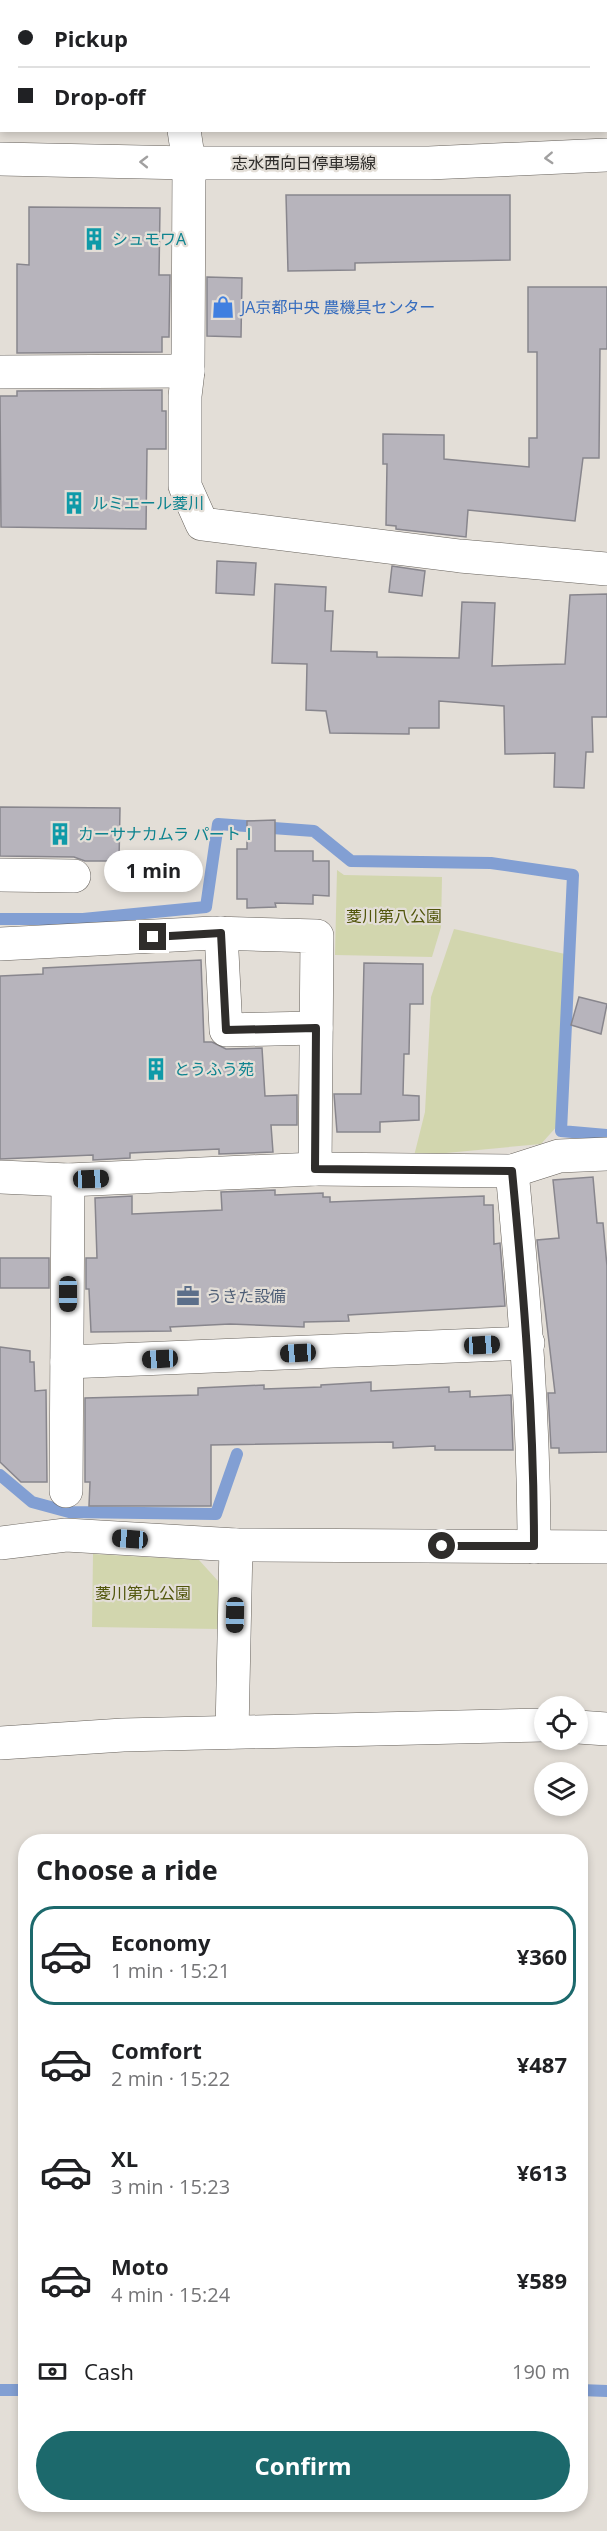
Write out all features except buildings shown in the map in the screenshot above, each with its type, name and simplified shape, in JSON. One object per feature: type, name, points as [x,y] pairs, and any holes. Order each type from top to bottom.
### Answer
[{"type":"street","points":[[184,132],[189,163],[185,486],[202,524],[460,556],[607,569]]},
{"type":"street","name":"志水西向日停車場線","points":[[0,159],[189,163],[429,163],[607,155]]},
{"type":"street","points":[[0,372],[188,371]]},
{"type":"street","points":[[0,875],[74,876]]},
{"type":"street","points":[[0,944],[221,933],[317,936],[315,1169]]},
{"type":"street","points":[[221,933],[226,1030],[316,1028]]},
{"type":"street","points":[[1,1177],[68,1180],[315,1169],[512,1171],[559,1156],[607,1154]]},
{"type":"street","points":[[512,1171],[528,1343],[534,1448],[534,1546]]},
{"type":"street","points":[[66,1491],[68,1180]]},
{"type":"street","points":[[67,1362],[528,1343]]},
{"type":"street","points":[[0,1543],[66,1535],[236,1545],[607,1547]]},
{"type":"street","points":[[232,1732],[236,1545]]},
{"type":"street","points":[[0,1743],[123,1735],[534,1725]]},
{"type":"street","points":[[588,1728],[607,1729]]},
{"type":"green space","name":"菱川第八公園","points":[[337,870],[344,875],[442,877],[441,927],[432,957],[335,955]]},
{"type":"green space","points":[[454,929],[565,954],[559,1124],[541,1144],[414,1156],[425,1112],[431,997]]},
{"type":"green space","name":"菱川第九公園","points":[[93,1554],[199,1560],[218,1581],[218,1629],[92,1627]]},
{"type":"waterway","points":[[0,919],[83,919],[206,907],[218,824],[314,831],[351,861],[491,863],[573,875],[561,1131],[607,1135]]},
{"type":"waterway","points":[[0,1475],[32,1502],[69,1512],[216,1514],[237,1454]]},
{"type":"waterway","points":[[0,2390],[18,2390]]},
{"type":"waterway","points":[[588,2390],[607,2391]]},
{"type":"place","name":"シュモワA","points":[[94,239]]},
{"type":"place","name":"JA京都中央 農機具センター","points":[[223,307]]},
{"type":"place","name":"ルミエール菱川","points":[[74,503]]},
{"type":"place","name":"カーサナカムラ パートⅠ","points":[[60,834]]},
{"type":"place","name":"とうふう苑","points":[[156,1069]]},
{"type":"place","name":"うきた設備","points":[[188,1296]]},
{"type":"route","points":[[153,937],[221,933],[226,1030],[316,1028],[315,1169],[512,1171],[528,1343],[534,1448],[534,1546],[442,1546]]}]
